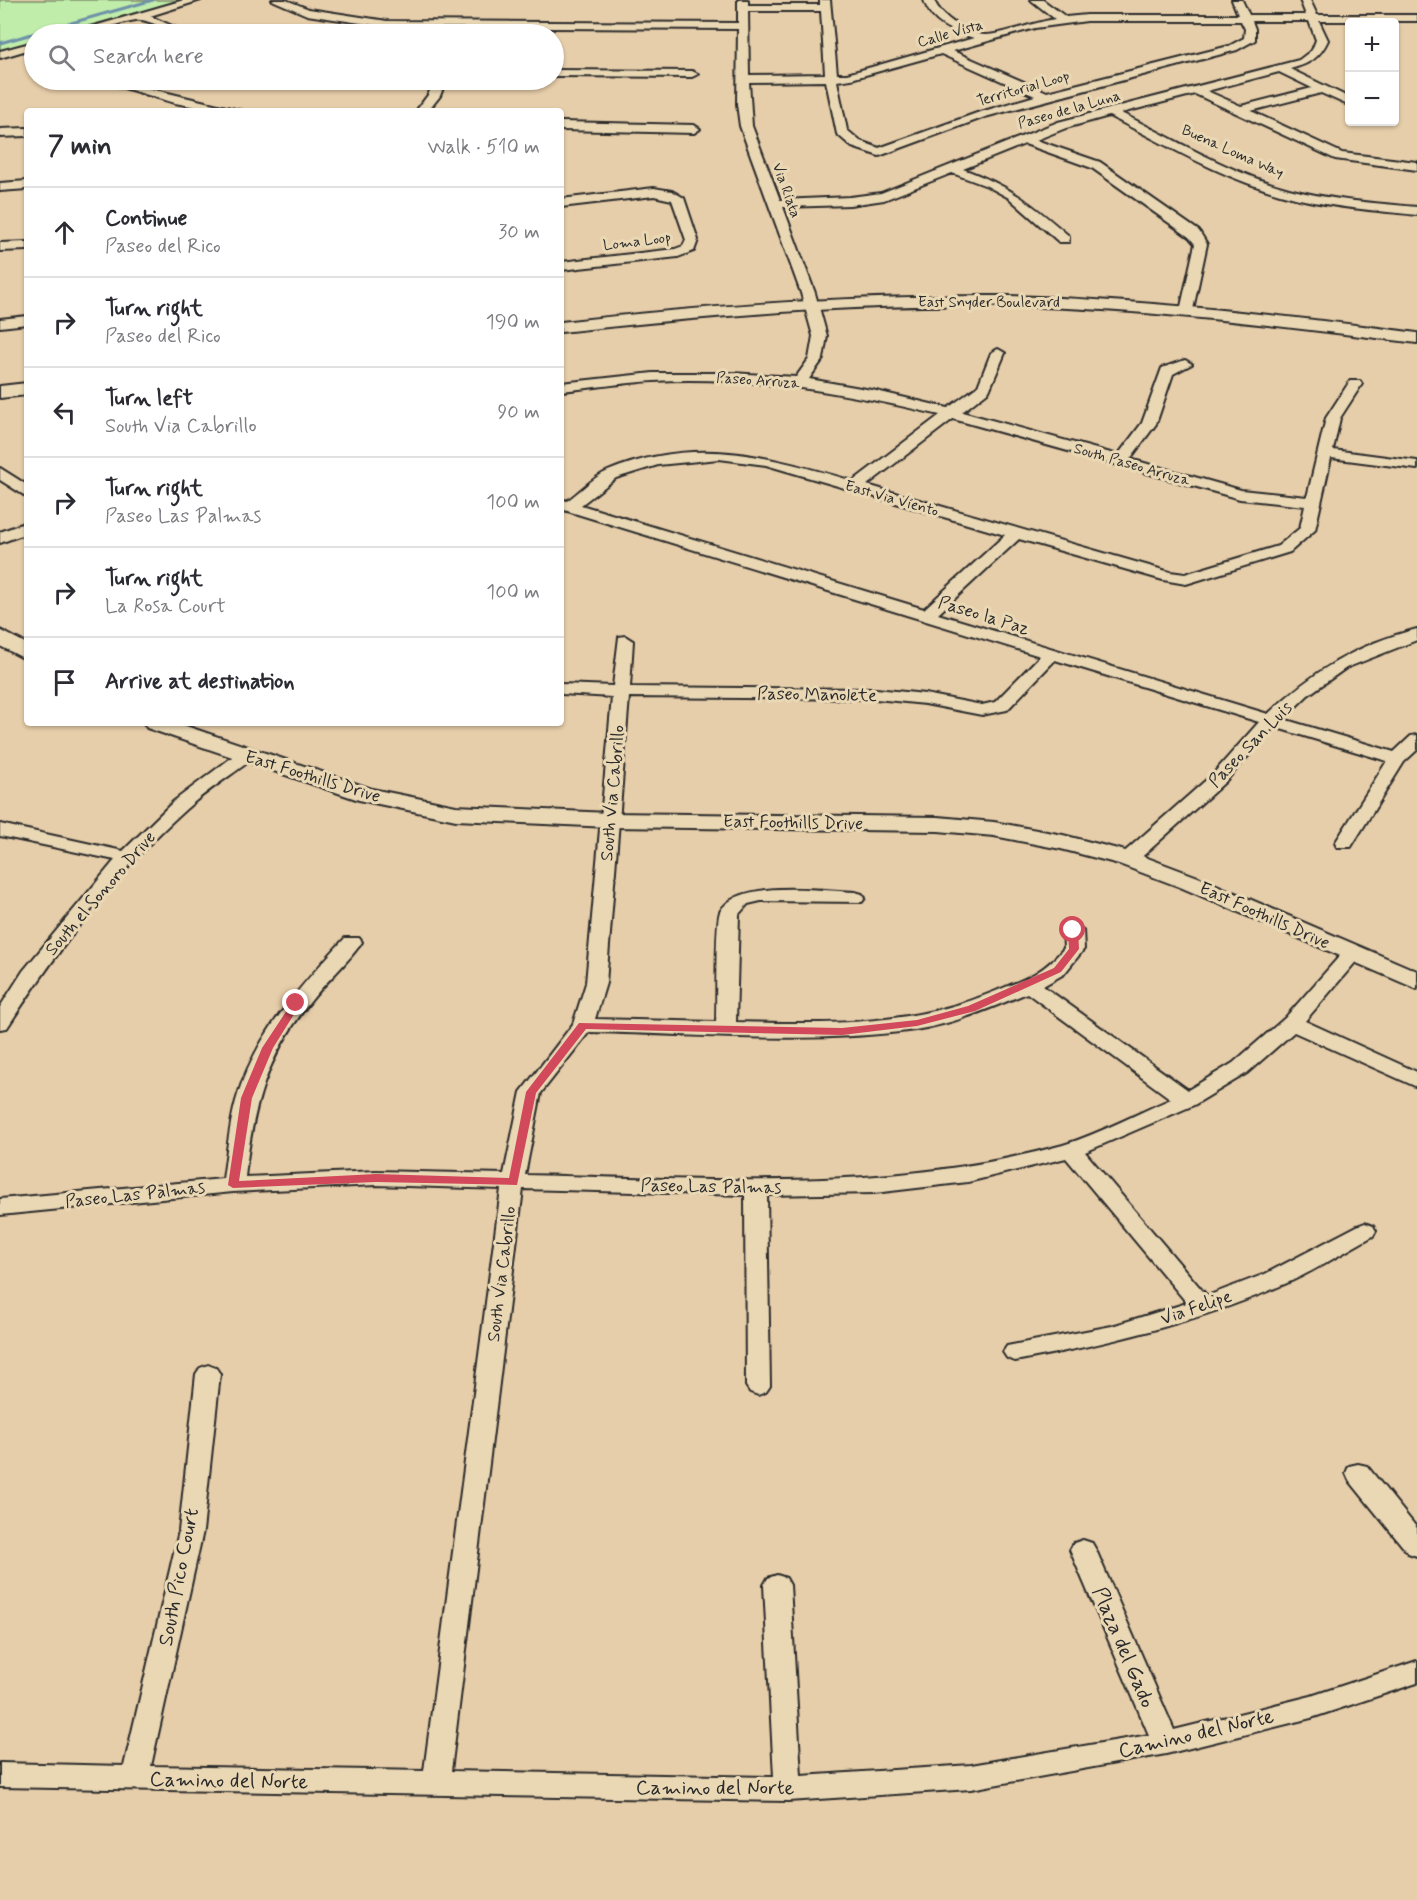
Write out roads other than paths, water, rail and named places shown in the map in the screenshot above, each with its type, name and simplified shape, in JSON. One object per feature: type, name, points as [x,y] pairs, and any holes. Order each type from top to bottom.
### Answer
[{"type":"street","points":[[108,24],[196,0]]},
{"type":"street","points":[[277,0],[307,12],[344,20],[387,24]]},
{"type":"street","points":[[929,0],[935,14],[943,21],[986,39]]},
{"type":"street","points":[[1036,0],[1063,20]]},
{"type":"street","points":[[1238,0],[1246,17]]},
{"type":"street","name":"Paseo de la Luna","points":[[775,204],[885,196],[1022,139],[1062,125],[1303,62],[1317,51],[1322,40],[1305,0]]},
{"type":"street","points":[[744,4],[825,4],[835,113],[841,131],[856,144],[871,149]]},
{"type":"street","name":"Via Riata","points":[[744,4],[743,79],[746,126],[812,305],[820,336],[816,359],[800,381]]},
{"type":"street","points":[[140,15],[161,24]]},
{"type":"street","name":"Calle Vista","points":[[743,79],[832,79],[863,74],[1063,20],[1106,17],[1417,18]]},
{"type":"street","name":"Territorial Loop","points":[[858,156],[871,149],[879,152],[981,115],[1046,96],[1233,48],[1249,40],[1250,29],[1246,17]]},
{"type":"street","points":[[564,28],[743,26]]},
{"type":"street","points":[[0,55],[24,48]]},
{"type":"street","points":[[943,51],[1046,96]]},
{"type":"street","points":[[1130,64],[1144,70]]},
{"type":"street","points":[[1282,69],[1345,100]]},
{"type":"street","points":[[564,73],[692,74]]},
{"type":"street","points":[[1241,110],[1323,89]]},
{"type":"street","points":[[139,90],[222,108]]},
{"type":"street","points":[[424,108],[436,90]]},
{"type":"street","points":[[1198,91],[1340,156],[1417,166]]},
{"type":"street","points":[[962,108],[981,115]]},
{"type":"street","name":"Buena Loma Way","points":[[1111,113],[1244,177],[1284,192],[1417,211]]},
{"type":"street","points":[[564,126],[694,129]]},
{"type":"street","points":[[0,133],[24,132]]},
{"type":"street","points":[[1022,139],[1096,165],[1194,234],[1201,244],[1187,311]]},
{"type":"street","points":[[950,168],[991,183],[1013,195],[1064,239]]},
{"type":"street","points":[[0,187],[24,185]]},
{"type":"street","name":"Loma Loop","points":[[564,202],[654,192],[668,194],[678,198],[692,240],[689,248],[678,253],[564,266]]},
{"type":"street","points":[[0,247],[24,246]]},
{"type":"street","name":"East Snyder Boulevard","points":[[564,327],[710,312],[812,305],[930,301],[1073,303],[1187,311],[1417,338]]},
{"type":"street","points":[[0,323],[24,320]]},
{"type":"street","points":[[855,487],[984,388],[998,353]]},
{"type":"street","points":[[1121,461],[1149,424],[1167,371],[1185,364]]},
{"type":"street","name":"Paseo Arruza","points":[[564,387],[653,377],[732,377],[800,381],[872,394],[953,414]]},
{"type":"street","name":"East Via Viento","points":[[565,506],[611,475],[657,461],[719,455],[767,461],[1169,577],[1186,579],[1284,549],[1307,530],[1323,453],[1333,418],[1355,384]]},
{"type":"street","points":[[0,392],[24,388]]},
{"type":"street","name":"South Paseo Arruza","points":[[953,414],[1240,494],[1313,501]]},
{"type":"street","points":[[1323,453],[1417,465]]},
{"type":"street","points":[[0,473],[24,490]]},
{"type":"street","name":"Paseo la Paz","points":[[565,506],[1396,759]]},
{"type":"street","points":[[0,538],[24,528]]},
{"type":"street","points":[[925,617],[1016,533]]},
{"type":"street","name":"Paseo San Luis","points":[[1128,859],[1219,778],[1269,722],[1302,691],[1340,664],[1417,634]]},
{"type":"street","points":[[0,637],[24,650]]},
{"type":"street","name":"South Via Cabrillo","points":[[436,1784],[513,1182],[531,1092],[583,1025],[596,983],[625,641]]},
{"type":"street","name":"Paseo Manolete","points":[[564,689],[621,692],[876,694],[925,699],[982,710],[1001,706],[1050,655]]},
{"type":"street","name":"East Foothills Drive","points":[[163,726],[245,756],[367,795],[456,813],[609,820],[938,824],[994,829],[1063,842],[1128,859],[1189,882],[1417,981]]},
{"type":"street","points":[[1344,843],[1396,759],[1417,740]]},
{"type":"street","name":"South el Sonoro Drive","points":[[0,1023],[30,975],[127,857],[180,805],[245,756]]},
{"type":"street","points":[[0,830],[127,857]]},
{"type":"street","points":[[726,1030],[729,913],[741,900],[761,895],[855,898]]},
{"type":"street","points":[[583,1025],[842,1031],[917,1023],[971,1009],[1029,985],[1057,970],[1074,949],[1073,930]]},
{"type":"street","points":[[233,1185],[246,1098],[267,1048],[296,1003],[351,942]]},
{"type":"street","name":"Paseo Las Palmas","points":[[0,1207],[233,1185],[376,1178],[756,1188],[874,1186],[968,1175],[1071,1150],[1187,1100],[1240,1068],[1292,1023],[1352,954]]},
{"type":"street","points":[[1029,985],[1187,1100]]},
{"type":"street","points":[[1292,1023],[1417,1080]]},
{"type":"street","points":[[1071,1150],[1203,1306]]},
{"type":"street","points":[[756,1188],[758,1386]]},
{"type":"street","name":"Via Felipe","points":[[1015,1352],[1112,1334],[1203,1306],[1273,1280],[1365,1231]]},
{"type":"street","name":"South Pico Court","points":[[135,1778],[191,1531],[208,1374]]},
{"type":"street","points":[[1358,1473],[1417,1546]]},
{"type":"street","name":"Plaza del Gado","points":[[1083,1550],[1166,1743]]},
{"type":"street","points":[[777,1586],[788,1789]]},
{"type":"street","name":"Camino del Norte","points":[[0,1775],[788,1789],[971,1777],[1166,1743],[1311,1707],[1417,1672]]},
{"type":"waterway","points":[[68,24],[153,0]]},
{"type":"waterway","points":[[0,43],[24,36]]}]
